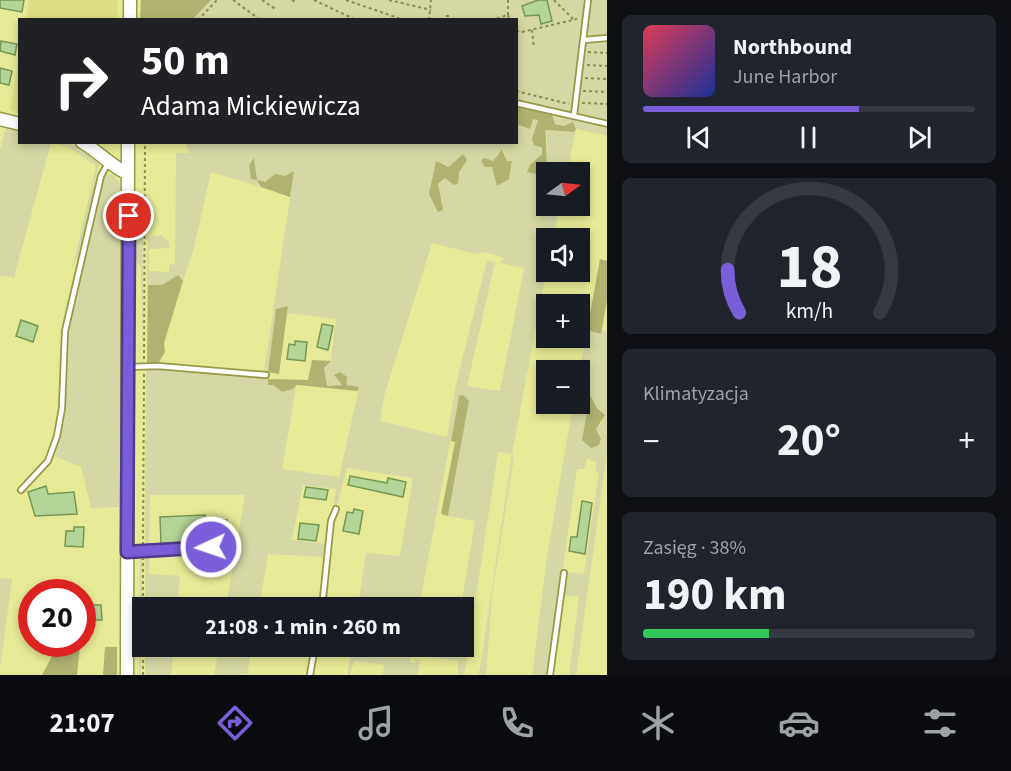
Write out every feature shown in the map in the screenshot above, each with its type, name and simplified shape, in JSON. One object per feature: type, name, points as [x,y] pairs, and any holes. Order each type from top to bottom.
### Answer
[{"type":"street","points":[[130,0],[130,18]]},
{"type":"street","points":[[0,119],[18,124]]},
{"type":"street","points":[[85,144],[110,160],[120,171],[128,172]]},
{"type":"street","points":[[127,675],[128,144]]},
{"type":"lane","points":[[574,115],[588,0]]},
{"type":"lane","points":[[584,40],[607,38]]},
{"type":"lane","points":[[518,103],[607,124]]},
{"type":"lane","points":[[21,490],[48,461],[57,436],[62,408],[65,331],[101,176],[110,160]]},
{"type":"lane","points":[[128,367],[158,366],[266,375]]},
{"type":"lane","points":[[323,597],[331,521],[336,509]]},
{"type":"lane","points":[[127,552],[211,547]]},
{"type":"lane","points":[[550,675],[564,573]]},
{"type":"lane","points":[[310,675],[313,657]]},
{"type":"path","points":[[200,18],[217,0]]},
{"type":"path","points":[[233,0],[258,18]]},
{"type":"path","points":[[262,0],[277,10]]},
{"type":"path","points":[[314,0],[352,18]]},
{"type":"path","points":[[346,0],[398,18]]},
{"type":"path","points":[[389,0],[430,10]]},
{"type":"path","points":[[429,18],[431,0]]},
{"type":"path","points":[[508,0],[509,18]]},
{"type":"path","points":[[554,0],[574,20]]},
{"type":"path","points":[[498,18],[508,15]]},
{"type":"path","points":[[518,31],[532,30],[586,17]]},
{"type":"path","points":[[532,30],[534,48]]},
{"type":"path","points":[[582,51],[607,53]]},
{"type":"path","points":[[581,64],[607,66]]},
{"type":"path","points":[[579,77],[607,79]]},
{"type":"path","points":[[578,90],[607,92]]},
{"type":"path","points":[[518,91],[576,104],[607,104]]},
{"type":"path","points":[[143,657],[143,675]]},
{"type":"shaded area","points":[[29,0],[117,0],[118,18],[26,18]]},
{"type":"shaded area","points":[[141,0],[211,0],[194,18],[140,18]]},
{"type":"shaded area","points":[[211,0],[607,0],[607,136],[576,129],[569,162],[546,162],[548,148],[545,130],[573,132],[539,120],[536,146],[543,150],[541,156],[532,162],[536,174],[536,216],[558,216],[555,228],[536,228],[536,282],[544,282],[542,294],[536,294],[536,326],[512,454],[498,452],[474,609],[474,597],[463,597],[475,521],[448,516],[469,401],[459,396],[421,597],[359,597],[366,553],[400,556],[413,478],[347,468],[338,503],[333,508],[336,489],[303,485],[292,540],[327,544],[320,597],[324,557],[268,554],[261,597],[228,597],[245,495],[150,495],[149,547],[145,547],[146,369],[156,368],[159,362],[161,365],[264,372],[294,171],[285,176],[275,174],[259,185],[261,187],[211,172],[194,248],[183,281],[173,278],[162,285],[148,285],[147,364],[147,236],[162,235],[169,243],[169,248],[149,249],[149,271],[169,272],[169,265],[175,264],[176,153],[190,153],[186,144],[518,144],[518,125],[524,127],[518,117],[518,18],[193,18]],"holes":[[[504,150],[507,161],[512,161],[510,177],[498,186],[492,167],[488,166]],[[467,160],[454,185],[445,178],[437,188],[442,201],[429,194],[443,163],[449,167],[456,162]],[[432,243],[476,254],[485,252],[504,258],[500,263],[524,268],[500,391],[467,386],[495,262],[487,260],[456,384],[447,437],[380,421],[385,393]],[[288,307],[287,313],[336,319],[331,361],[324,368],[327,386],[342,385],[335,377],[345,380],[346,385],[359,388],[339,477],[282,469],[296,387],[282,392],[273,385],[268,385],[268,379],[264,379],[264,373],[268,372],[276,309]]]},
{"type":"shaded area","points":[[18,66],[18,113],[10,110]]},
{"type":"shaded area","points":[[518,107],[552,115],[555,124],[564,126],[573,122],[576,129],[574,132],[545,130],[546,162],[536,162],[536,174],[527,172],[530,165],[542,154],[542,148],[534,145],[532,139],[538,120],[533,119],[530,129],[518,125]]},
{"type":"shaded area","points":[[6,126],[18,130],[18,144],[51,144],[14,277],[0,276],[0,150]]},
{"type":"shaded area","points":[[55,144],[78,147],[90,153],[99,164],[80,254],[73,267],[96,166],[68,147]]},
{"type":"shaded area","points":[[502,150],[507,161],[512,161],[509,179],[497,186],[492,167],[485,167],[481,161],[484,158],[493,161]]},
{"type":"shaded area","points":[[463,154],[467,160],[459,173],[458,184],[454,185],[445,178],[438,184],[443,210],[438,212],[429,194],[436,161],[449,167]]},
{"type":"shaded area","points":[[254,158],[257,180],[251,179],[249,165]]},
{"type":"shaded area","points":[[294,171],[290,197],[261,187],[257,180],[265,182],[275,174],[285,176]]},
{"type":"shaded area","points":[[112,174],[120,183],[123,192],[119,507],[91,508],[81,467],[55,456],[64,420],[69,328],[104,178]]},
{"type":"shaded area","points":[[143,236],[143,360],[141,268],[136,260],[137,241]]},
{"type":"shaded area","points":[[600,259],[607,261],[607,300],[601,334],[590,331],[590,314]]},
{"type":"shaded area","points":[[178,275],[183,281],[164,343],[165,352],[159,362],[147,364],[148,285],[162,285]]},
{"type":"shaded area","points":[[288,306],[279,374],[268,372],[276,309]]},
{"type":"shaded area","points":[[602,330],[607,332],[607,453],[576,675],[569,675],[579,597],[562,595],[568,572],[584,574],[599,472],[595,471],[597,463],[587,458],[584,469],[577,469],[548,675],[532,675],[547,557],[571,414],[587,414],[582,440],[601,439],[596,429],[603,420],[602,412],[597,408],[591,396],[590,401],[590,360],[581,360],[584,348],[590,348],[590,331],[601,334]]},
{"type":"shaded area","points":[[312,360],[331,361],[324,368],[327,386],[342,385],[334,375],[340,372],[347,377],[346,385],[359,387],[358,391],[297,385],[293,389],[282,392],[273,385],[268,385],[268,379],[308,380]]},
{"type":"shaded area","points":[[463,395],[469,401],[448,516],[441,514],[455,442],[451,441],[459,396]]},
{"type":"shaded area","points":[[590,395],[597,408],[605,415],[596,429],[601,439],[599,445],[591,448],[582,440],[587,414],[590,414]]},
{"type":"shaded area","points":[[512,454],[514,457],[492,595],[486,675],[479,675]]},
{"type":"shaded area","points":[[145,554],[149,554],[149,574],[180,576],[178,597],[145,597]]},
{"type":"shaded area","points":[[140,555],[142,555],[142,597],[140,597]]},
{"type":"shaded area","points":[[0,578],[12,579],[0,668]]},
{"type":"shaded area","points":[[105,647],[117,647],[117,675],[103,675]]},
{"type":"shaded area","points":[[52,657],[79,657],[77,675],[42,675]]},
{"type":"shaded area","points":[[139,657],[141,657],[141,675],[139,675]]},
{"type":"shaded area","points":[[145,657],[173,657],[171,675],[145,675]]},
{"type":"shaded area","points":[[217,657],[250,657],[247,675],[214,675]]},
{"type":"shaded area","points":[[350,657],[411,657],[410,662],[415,663],[415,659],[420,660],[418,675],[383,675],[384,665],[354,661],[350,675],[347,675]]},
{"type":"shaded area","points":[[430,657],[467,657],[464,675],[458,675],[458,661]]},
{"type":"building","points":[[0,0],[24,0],[22,12],[0,8]]},
{"type":"building","points":[[538,0],[547,0],[552,21],[541,24],[539,15],[525,16],[522,6]]},
{"type":"building","points":[[1,41],[17,44],[15,55],[0,51]]},
{"type":"building","points":[[0,68],[12,71],[9,85],[0,83]]},
{"type":"building","points":[[21,320],[38,326],[33,342],[16,336]]},
{"type":"building","points":[[322,324],[333,326],[328,350],[317,347]]},
{"type":"building","points":[[295,341],[307,342],[305,361],[287,359],[289,344],[295,345]]},
{"type":"building","points":[[350,476],[387,483],[388,478],[406,482],[403,497],[348,485]]},
{"type":"building","points":[[46,486],[48,494],[74,492],[77,514],[35,516],[28,492]]},
{"type":"building","points":[[306,487],[328,490],[326,500],[304,497]]},
{"type":"building","points":[[582,501],[592,503],[585,554],[569,551],[571,537],[577,537]]},
{"type":"building","points":[[354,509],[363,511],[359,534],[343,531],[347,512],[353,513]]},
{"type":"building","points":[[205,515],[205,520],[227,520],[228,541],[161,544],[160,517]]},
{"type":"building","points":[[300,523],[319,525],[316,541],[298,539]]},
{"type":"building","points":[[74,527],[84,527],[83,547],[65,546],[66,531],[74,531]]},
{"type":"building","points":[[96,605],[101,605],[102,620],[96,620]]},
{"type":"route","points":[[129,216],[127,552],[211,547]]}]
